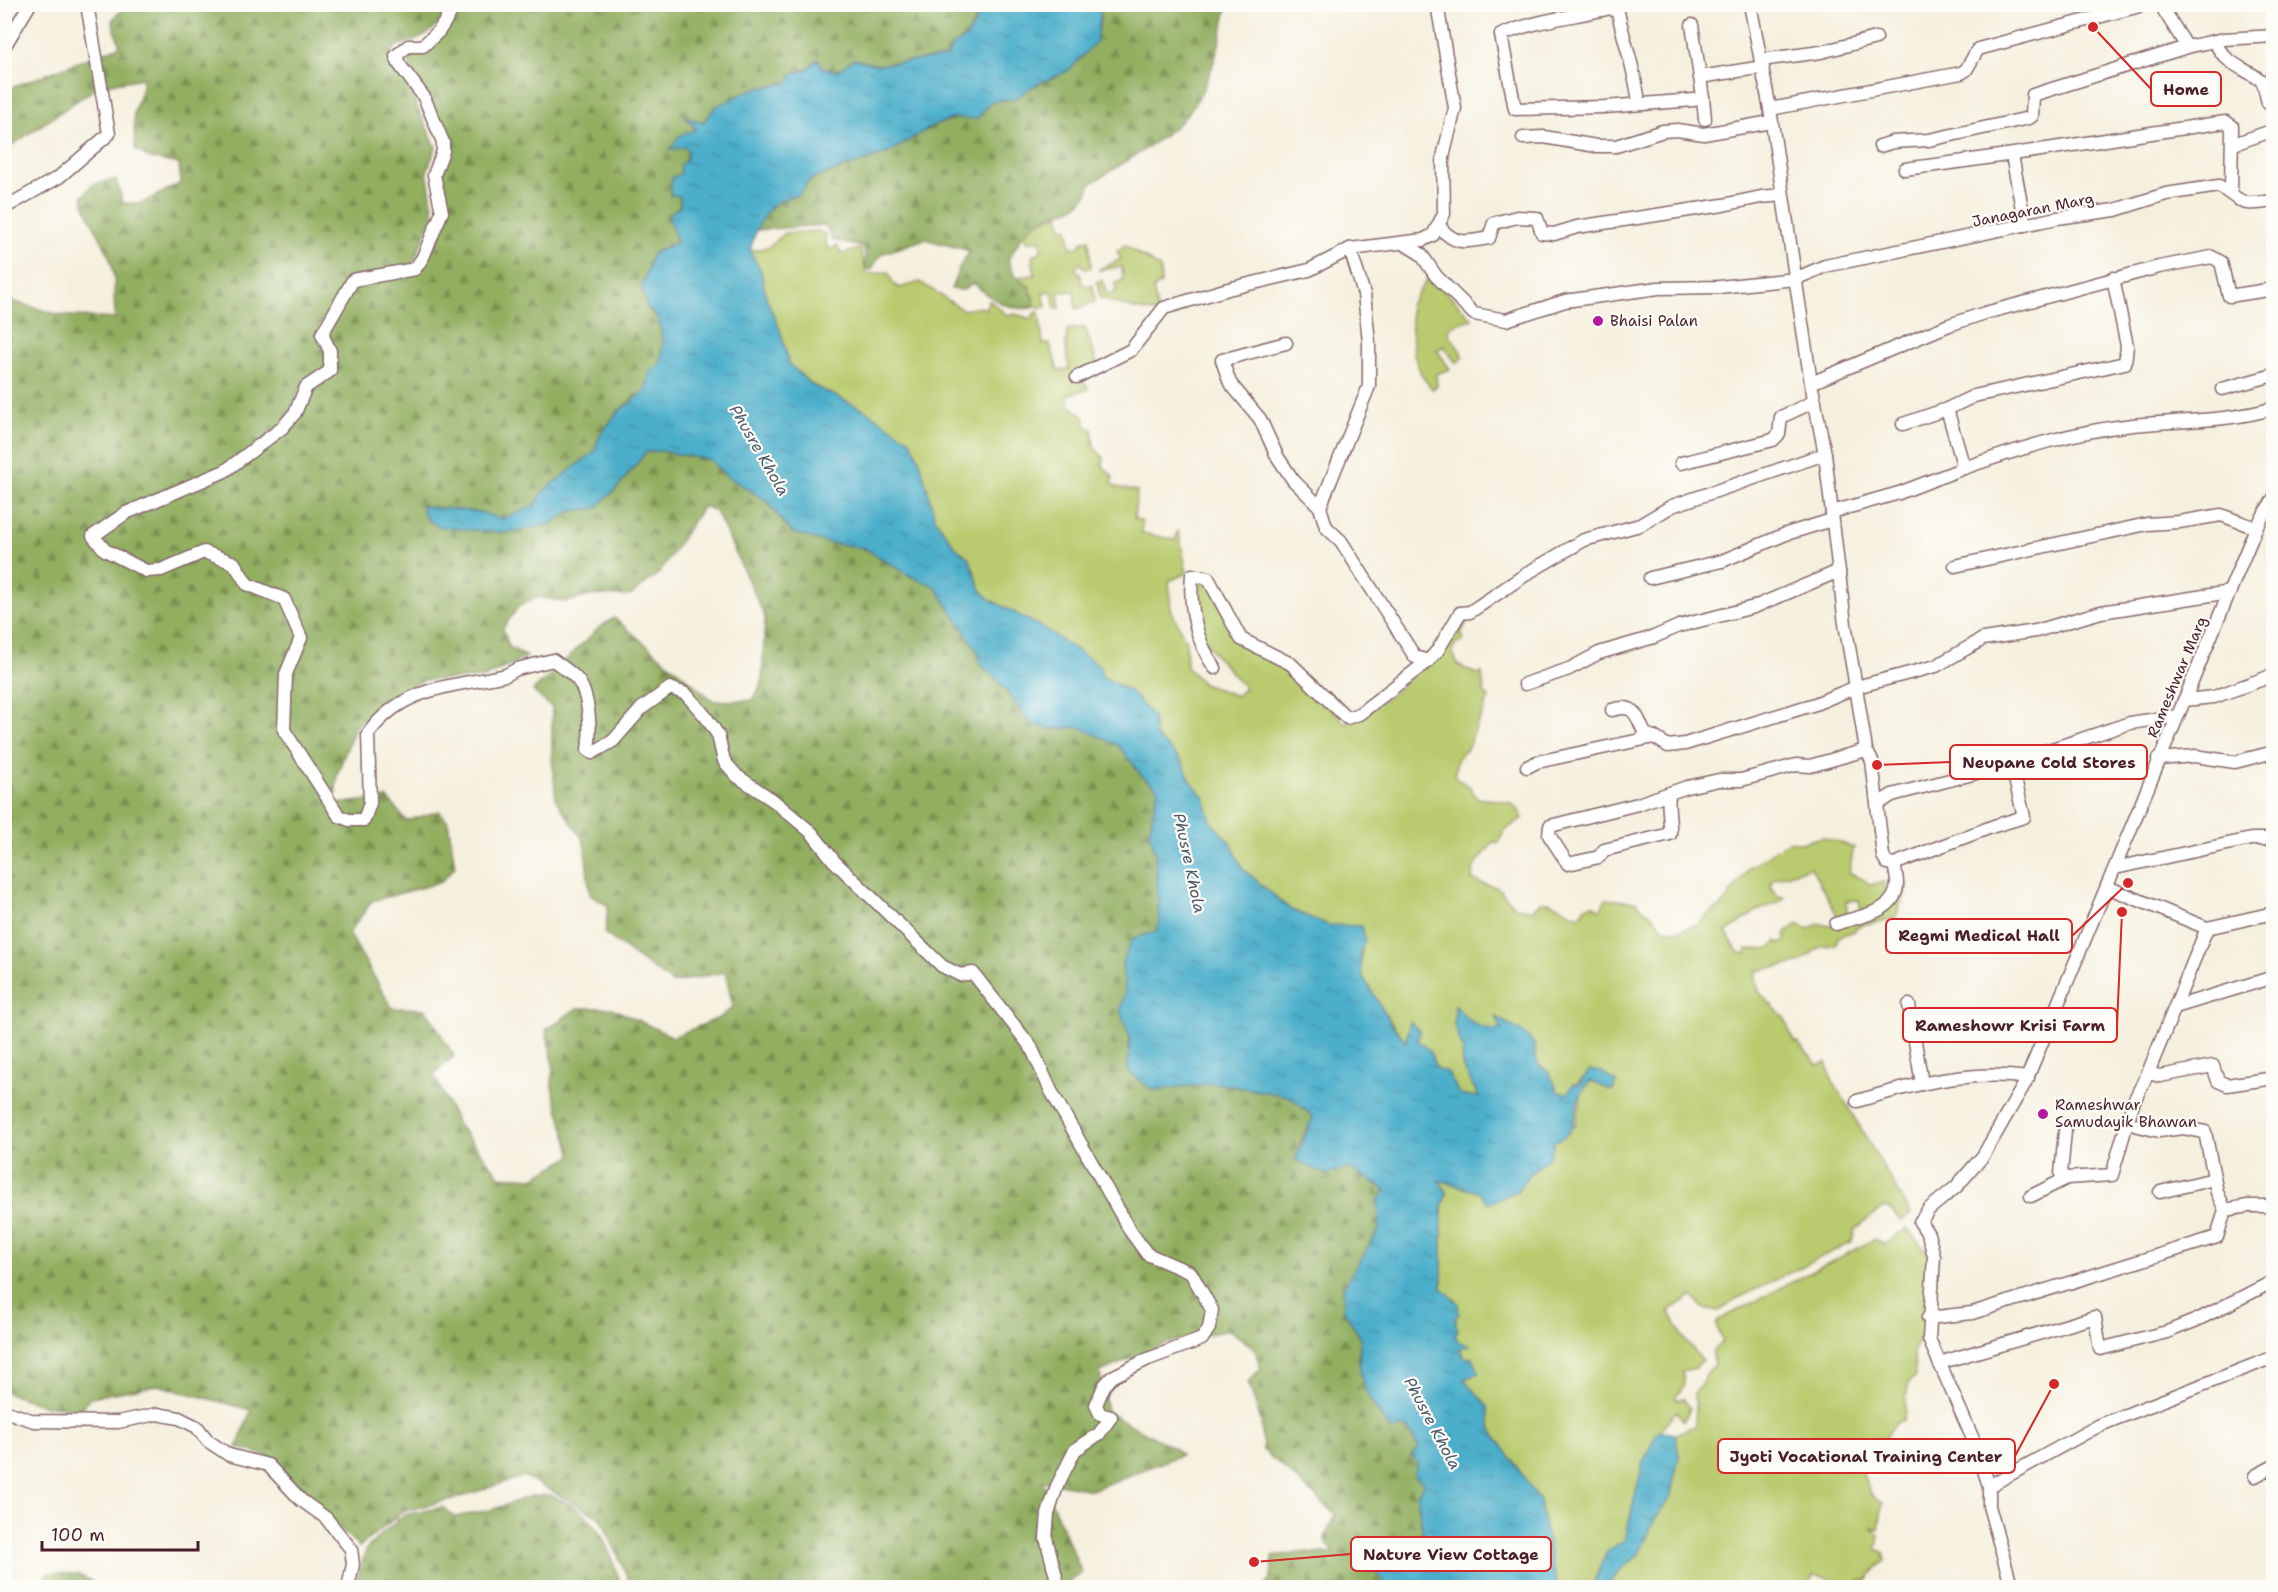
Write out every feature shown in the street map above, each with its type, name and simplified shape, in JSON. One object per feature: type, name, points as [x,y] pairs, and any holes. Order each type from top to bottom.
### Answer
[{"type":"street","points":[[4,46],[30,4]]},
{"type":"street","points":[[4,208],[59,177],[109,134],[87,4]]},
{"type":"street","points":[[456,4],[439,31],[423,46],[408,46],[396,56],[424,97],[443,142],[443,151],[434,175],[442,212],[423,257],[415,269],[353,280],[322,334],[330,351],[330,371],[306,387],[295,413],[282,428],[225,471],[126,513],[93,536],[105,550],[146,571],[161,570],[204,552],[234,563],[247,584],[284,599],[301,638],[286,674],[284,729],[339,816],[350,820],[364,820],[370,803],[368,734],[391,707],[418,694],[506,675],[517,669],[554,660],[577,680],[587,704],[590,729],[588,750],[592,753],[613,741],[642,708],[670,688],[686,694],[706,717],[718,735],[724,761],[737,777],[774,801],[812,833],[834,861],[942,966],[960,975],[973,973],[1031,1047],[1051,1092],[1131,1232],[1147,1254],[1191,1273],[1212,1310],[1209,1328],[1202,1338],[1148,1359],[1112,1377],[1104,1386],[1096,1405],[1100,1414],[1111,1417],[1099,1434],[1075,1450],[1057,1486],[1048,1514],[1046,1538],[1059,1587]]},
{"type":"street","points":[[1077,377],[1131,350],[1164,308],[1228,289],[1309,270],[1350,249],[1423,240],[1432,235],[1440,226],[1444,214],[1443,157],[1455,108],[1437,4]]},
{"type":"street","points":[[1750,4],[1770,109],[1811,383],[1825,454],[1856,687],[1866,750],[1872,761],[1883,856],[1887,863],[1894,864],[2024,817],[2011,762]]},
{"type":"street","points":[[1770,109],[1961,73],[1966,70],[1978,49],[2147,4]]},
{"type":"street","points":[[2160,4],[2187,46]]},
{"type":"street","points":[[1639,104],[1635,73],[1623,38],[1618,12],[1610,8],[1565,19],[1524,25],[1501,35],[1515,109],[1639,104],[1703,98]]},
{"type":"street","points":[[1692,25],[1705,119]]},
{"type":"street","points":[[1880,146],[1929,140],[2030,118],[2033,95],[2187,46],[2274,36]]},
{"type":"street","points":[[1700,77],[1876,38]]},
{"type":"street","points":[[2215,41],[2219,52],[2230,63],[2263,82],[2268,103],[2274,107]]},
{"type":"street","points":[[1523,138],[1544,137],[1596,146],[1616,146],[1663,131],[1677,130],[1704,134],[1771,122]]},
{"type":"street","points":[[1905,169],[2226,122],[2232,126],[2234,144],[2231,194]]},
{"type":"street","points":[[2234,144],[2274,130]]},
{"type":"street","points":[[2012,155],[2025,225]]},
{"type":"street","name":"Janagaran Marg","points":[[1403,243],[1420,254],[1436,276],[1474,314],[1506,320],[1565,301],[1658,288],[1719,287],[1795,279],[1825,266],[2025,225],[2115,210],[2166,194],[2219,186],[2238,202],[2247,204],[2274,201]]},
{"type":"street","points":[[1440,226],[1449,238],[1470,243],[1489,238],[1494,223],[1517,218],[1537,218],[1542,233],[1554,234],[1577,227],[1723,205],[1761,196],[1782,195]]},
{"type":"street","points":[[1320,507],[1369,386],[1369,342],[1364,294],[1350,249]]},
{"type":"street","points":[[1811,383],[1949,325],[2113,278],[2212,257],[2221,262],[2229,296],[2274,289]]},
{"type":"street","points":[[1903,424],[1947,409],[1974,396],[2126,363],[2127,346],[2113,278]]},
{"type":"street","points":[[1286,343],[1222,360],[1230,383],[1260,419],[1277,456],[1293,480],[1320,507],[1326,527],[1341,541],[1415,657],[1428,661]]},
{"type":"street","points":[[2222,389],[2274,375]]},
{"type":"street","points":[[1682,463],[1773,440],[1779,434],[1781,417],[1815,401]]},
{"type":"street","points":[[1650,578],[1722,561],[1832,516],[1964,468],[2063,437],[2133,425],[2241,415],[2274,408]]},
{"type":"street","points":[[1947,409],[1964,468]]},
{"type":"street","points":[[1215,668],[1197,637],[1191,589],[1192,575],[1208,578],[1241,639],[1291,664],[1347,718],[1359,714],[1428,661],[1438,650],[1460,613],[1470,612],[1531,571],[1584,540],[1640,525],[1672,506],[1825,454]]},
{"type":"street","name":"Rameshwar Marg","points":[[2012,1587],[1989,1506],[1989,1486],[1976,1446],[1929,1339],[1928,1318],[1934,1256],[1928,1234],[1920,1222],[1929,1209],[1956,1187],[1983,1156],[2028,1078],[2158,759],[2256,528],[2274,498]]},
{"type":"street","points":[[1955,566],[2147,524],[2221,515],[2256,528]]},
{"type":"street","points":[[1525,684],[1569,669],[1599,653],[1654,638],[1679,626],[1754,608],[1839,571]]},
{"type":"street","points":[[1612,710],[1625,706],[1632,709],[1645,734],[1668,746],[1685,744],[1815,704],[1856,687],[1936,666],[1983,639],[2036,631],[2101,612],[2230,592]]},
{"type":"street","points":[[2184,700],[2214,697],[2274,675]]},
{"type":"street","points":[[1878,804],[1892,795],[2011,762],[2130,723],[2177,716]]},
{"type":"street","points":[[1527,767],[1537,762],[1654,737]]},
{"type":"street","points":[[1669,794],[1667,812],[1671,821],[1670,834],[1605,850],[1599,857],[1568,864],[1549,835],[1550,826],[1719,780],[1741,780],[1796,765],[1810,766],[1831,762],[1866,750]]},
{"type":"street","points":[[2158,759],[2195,756],[2235,762],[2274,752]]},
{"type":"street","points":[[2115,868],[2252,839],[2274,839]]},
{"type":"street","points":[[1836,924],[1877,913],[1888,903],[1898,883],[1894,864]]},
{"type":"street","points":[[2107,886],[2207,928],[2274,913]]},
{"type":"street","points":[[2031,1196],[2067,1178],[2112,1175],[2134,1101],[2148,1073],[2207,928]]},
{"type":"street","points":[[2175,1007],[2274,977]]},
{"type":"street","points":[[1909,1005],[1922,1084]]},
{"type":"street","points":[[2148,1073],[2160,1076],[2213,1066],[2218,1081],[2227,1085],[2274,1078]]},
{"type":"street","points":[[1857,1101],[1922,1084],[2001,1074],[2028,1078]]},
{"type":"street","points":[[1928,1318],[1972,1313],[2217,1237],[2225,1210],[2217,1192],[2205,1132],[2183,1128],[2159,1131],[2127,1123]]},
{"type":"street","points":[[2065,1131],[2061,1174],[2067,1178]]},
{"type":"street","points":[[2160,1192],[2214,1179]]},
{"type":"street","points":[[2225,1210],[2248,1206],[2274,1206]]},
{"type":"street","points":[[1939,1363],[2095,1317],[2100,1349],[2127,1344],[2198,1320],[2274,1281]]},
{"type":"street","points":[[1989,1486],[2100,1425],[2274,1357]]},
{"type":"street","points":[[4,1411],[34,1421],[118,1422],[157,1414],[179,1418],[198,1427],[208,1441],[229,1455],[268,1465],[301,1500],[326,1518],[351,1549],[353,1564],[348,1587]]},
{"type":"street","points":[[2255,1476],[2274,1466]]},
{"type":"green space","points":[[127,5],[448,5],[435,28],[414,41],[396,46],[389,59],[405,81],[436,147],[427,171],[434,214],[413,263],[404,268],[345,279],[336,302],[319,326],[318,338],[325,353],[324,370],[305,380],[285,420],[222,476],[291,427],[310,394],[335,370],[325,336],[356,284],[418,271],[446,210],[439,173],[451,148],[404,53],[424,50],[461,5],[984,5],[966,37],[947,57],[877,65],[854,59],[837,71],[823,68],[818,59],[806,70],[792,74],[788,83],[750,90],[703,123],[686,117],[696,129],[670,149],[685,147],[688,151],[681,173],[672,179],[670,195],[680,195],[680,206],[668,215],[677,242],[652,254],[642,287],[647,307],[658,318],[663,341],[661,364],[650,371],[646,390],[622,408],[599,437],[594,452],[545,490],[533,507],[502,519],[479,512],[422,506],[474,528],[504,533],[548,525],[571,511],[596,508],[618,487],[646,452],[661,451],[710,460],[726,476],[766,500],[791,532],[825,542],[865,548],[910,576],[935,586],[979,653],[980,664],[997,679],[1031,724],[1051,729],[1080,726],[1120,746],[1141,775],[1158,789],[1149,833],[1155,850],[1159,922],[1157,931],[1132,939],[1122,962],[1125,993],[1120,1010],[1130,1038],[1128,1071],[1153,1090],[1215,1083],[1289,1096],[1313,1117],[1300,1143],[1325,1174],[1351,1168],[1387,1190],[1378,1200],[1380,1228],[1343,1288],[1344,1311],[1361,1338],[1358,1360],[1419,1447],[1415,1474],[1424,1485],[1417,1495],[1423,1534],[1397,1551],[1382,1587],[1264,1587],[1271,1578],[1273,1556],[1307,1552],[1333,1554],[1325,1538],[1335,1514],[1263,1450],[1261,1421],[1248,1382],[1261,1368],[1254,1348],[1229,1330],[1167,1343],[1100,1372],[1107,1412],[1176,1449],[1181,1455],[1092,1490],[1042,1481],[1082,1573],[1059,1587],[632,1587],[601,1518],[524,1476],[457,1498],[404,1511],[359,1547],[268,1456],[237,1447],[251,1410],[158,1385],[91,1397],[80,1409],[41,1405],[5,1392],[4,299],[60,315],[116,319],[112,266],[82,197],[93,184],[116,179],[123,203],[142,203],[181,183],[179,164],[149,158],[135,149],[134,112],[143,78],[99,86],[5,150],[5,94],[8,89],[120,46],[112,20]],"holes":[[[703,506],[716,511],[765,617],[762,682],[753,700],[714,701],[614,618],[600,627],[533,691],[552,708],[552,757],[556,800],[584,841],[590,894],[608,906],[605,934],[672,983],[725,972],[733,1007],[719,1018],[673,1037],[612,1008],[577,1008],[546,1030],[553,1063],[552,1087],[572,1156],[533,1178],[500,1176],[458,1125],[434,1074],[454,1056],[426,1009],[392,1008],[349,933],[372,901],[441,882],[455,867],[448,821],[439,811],[406,821],[388,798],[335,804],[337,775],[355,727],[370,716],[380,701],[424,680],[484,678],[527,657],[509,647],[503,628],[518,607],[538,597],[564,602],[594,595],[630,596],[660,572]]]},
{"type":"green space","points":[[1102,5],[1227,5],[1217,51],[1207,82],[1200,96],[1182,120],[1150,146],[1090,184],[1083,200],[1076,206],[1036,222],[1020,240],[1008,260],[1015,277],[1030,287],[1035,307],[1019,308],[1002,303],[986,294],[974,283],[963,290],[951,289],[960,266],[970,251],[925,239],[881,254],[871,270],[866,269],[865,252],[862,247],[833,240],[825,225],[756,230],[763,217],[773,206],[791,196],[799,195],[811,179],[888,153],[934,125],[985,110],[990,102],[1016,98],[1035,85],[1068,71],[1099,28]]},
{"type":"green space","points":[[1059,213],[1062,228],[1068,228],[1071,248],[1081,246],[1081,242],[1089,239],[1091,268],[1086,269],[1080,263],[1075,268],[1080,273],[1082,285],[1093,286],[1095,302],[1076,309],[1074,291],[1058,292],[1060,308],[1055,308],[1052,291],[1043,292],[1046,307],[1035,307],[1030,287],[1015,277],[1035,275],[1032,255],[1041,252],[1040,240],[1028,242],[1023,235],[1036,223]]},
{"type":"green space","points":[[819,231],[825,234],[827,248],[832,249],[837,245],[841,254],[860,249],[867,274],[888,272],[893,283],[899,288],[920,282],[963,310],[980,307],[985,309],[989,300],[1007,315],[1015,314],[1031,319],[1035,313],[1039,312],[1043,344],[1050,344],[1058,371],[1069,369],[1066,348],[1067,330],[1085,327],[1097,363],[1081,378],[1089,389],[1068,395],[1069,405],[1084,417],[1085,426],[1092,429],[1094,447],[1104,458],[1103,466],[1113,477],[1112,483],[1116,487],[1137,491],[1134,518],[1142,521],[1142,533],[1175,540],[1178,530],[1187,573],[1169,581],[1171,609],[1186,642],[1187,667],[1203,684],[1237,696],[1245,688],[1216,656],[1202,636],[1198,581],[1209,585],[1239,640],[1294,670],[1345,723],[1393,694],[1448,633],[1470,615],[1461,634],[1464,639],[1456,643],[1453,654],[1458,665],[1476,674],[1482,673],[1484,692],[1489,698],[1467,749],[1457,759],[1455,775],[1458,780],[1469,786],[1477,798],[1509,803],[1519,811],[1523,818],[1505,830],[1498,843],[1494,841],[1474,867],[1472,880],[1498,888],[1515,907],[1533,910],[1540,902],[1550,902],[1578,916],[1582,914],[1584,907],[1593,905],[1600,910],[1606,899],[1636,902],[1665,930],[1681,930],[1699,924],[1712,911],[1721,907],[1749,868],[1789,841],[1801,843],[1822,837],[1854,847],[1849,872],[1869,885],[1884,882],[1886,900],[1862,914],[1859,900],[1846,901],[1848,917],[1839,919],[1811,867],[1773,879],[1770,886],[1777,896],[1785,897],[1757,911],[1726,932],[1738,952],[1746,954],[1747,949],[1767,948],[1776,941],[1781,944],[1785,941],[1786,932],[1799,924],[1807,929],[1819,924],[1830,925],[1884,912],[1899,865],[1907,888],[1895,918],[1858,926],[1854,931],[1838,937],[1836,944],[1820,947],[1799,963],[1755,973],[1759,992],[1785,1019],[1794,1042],[1798,1043],[1818,1065],[1826,1062],[1831,1078],[1911,1214],[1901,1221],[1889,1208],[1884,1207],[1855,1229],[1852,1242],[1736,1299],[1719,1311],[1703,1308],[1692,1296],[1669,1310],[1682,1336],[1702,1360],[1696,1368],[1682,1371],[1684,1384],[1682,1390],[1676,1395],[1677,1400],[1683,1398],[1690,1408],[1684,1422],[1677,1411],[1655,1439],[1642,1471],[1625,1540],[1608,1550],[1592,1587],[1557,1587],[1539,1500],[1490,1427],[1488,1407],[1463,1379],[1465,1358],[1459,1348],[1468,1345],[1459,1342],[1455,1336],[1458,1303],[1442,1288],[1442,1206],[1447,1193],[1439,1180],[1479,1192],[1518,1191],[1528,1176],[1550,1156],[1554,1141],[1576,1123],[1582,1092],[1590,1081],[1610,1088],[1616,1082],[1583,1078],[1567,1094],[1558,1092],[1546,1070],[1535,1058],[1535,1045],[1525,1034],[1497,1017],[1502,1030],[1482,1027],[1470,1021],[1455,1006],[1454,1024],[1463,1049],[1462,1065],[1479,1097],[1460,1096],[1447,1071],[1441,1071],[1435,1066],[1430,1051],[1417,1040],[1420,1032],[1410,1022],[1407,1043],[1367,987],[1361,971],[1362,926],[1329,925],[1291,910],[1243,869],[1232,845],[1211,822],[1204,796],[1191,782],[1182,761],[1155,736],[1153,717],[1130,691],[1103,677],[1059,638],[989,599],[981,590],[969,558],[955,547],[935,518],[911,441],[865,411],[812,385],[789,364],[780,330],[766,297],[761,271],[750,251],[769,247],[785,233]]},
{"type":"green space","points":[[1125,245],[1160,268],[1161,284],[1153,289],[1158,313],[1135,309],[1100,298],[1097,281],[1102,281],[1107,294],[1116,292],[1115,283],[1123,280],[1122,267],[1098,270],[1121,259],[1117,251]]},
{"type":"green space","points":[[1430,275],[1472,319],[1453,325],[1448,332],[1464,357],[1456,363],[1444,346],[1437,350],[1450,369],[1436,374],[1437,386],[1432,389],[1422,376],[1414,355],[1410,305]]},
{"type":"green space","points":[[1488,607],[1473,618],[1470,615],[1473,613]]},
{"type":"green space","points":[[1907,1228],[1931,1257],[1925,1334],[1914,1349],[1915,1377],[1908,1382],[1904,1420],[1896,1422],[1877,1450],[1857,1456],[1868,1489],[1882,1503],[1879,1530],[1873,1528],[1879,1537],[1876,1549],[1884,1552],[1886,1561],[1878,1566],[1867,1580],[1848,1583],[1814,1575],[1809,1587],[1607,1588],[1619,1571],[1639,1554],[1655,1519],[1670,1498],[1679,1456],[1675,1434],[1695,1426],[1694,1394],[1714,1364],[1713,1351],[1723,1340],[1716,1325],[1719,1320],[1875,1239],[1885,1245]]},
{"type":"green space","points":[[550,1495],[580,1511],[598,1530],[622,1587],[354,1587],[367,1548],[405,1515],[444,1507],[455,1517],[494,1509],[531,1496]]},
{"type":"green space","points":[[49,1573],[77,1574],[94,1583],[96,1587],[38,1587]]},
{"type":"water","name":"Phusre Khola","points":[[984,5],[1102,5],[1096,42],[1068,71],[1035,85],[1016,98],[990,102],[977,119],[955,118],[934,125],[888,153],[811,179],[799,195],[779,201],[772,207],[760,222],[750,251],[761,271],[766,297],[780,330],[789,364],[812,385],[865,410],[911,441],[920,461],[935,518],[955,547],[969,558],[981,590],[989,599],[1043,628],[1100,666],[1103,677],[1130,691],[1153,717],[1155,736],[1182,761],[1191,782],[1204,796],[1211,822],[1232,845],[1243,869],[1291,910],[1329,925],[1362,926],[1365,939],[1360,953],[1362,975],[1392,1025],[1406,1042],[1410,1021],[1420,1032],[1417,1040],[1430,1051],[1435,1066],[1441,1071],[1447,1071],[1460,1095],[1479,1097],[1462,1065],[1463,1049],[1454,1024],[1455,1005],[1465,1016],[1481,1027],[1502,1030],[1496,1017],[1525,1034],[1535,1045],[1535,1058],[1539,1065],[1550,1073],[1558,1092],[1567,1094],[1573,1084],[1578,1085],[1590,1070],[1602,1072],[1616,1082],[1613,1091],[1590,1081],[1579,1099],[1570,1131],[1554,1141],[1550,1156],[1528,1176],[1518,1191],[1489,1203],[1478,1192],[1439,1180],[1447,1193],[1442,1206],[1442,1288],[1458,1303],[1459,1314],[1454,1318],[1458,1330],[1455,1336],[1459,1342],[1469,1345],[1459,1349],[1465,1358],[1472,1357],[1480,1373],[1464,1379],[1488,1407],[1490,1427],[1539,1500],[1557,1587],[1382,1587],[1384,1581],[1376,1574],[1401,1539],[1423,1534],[1417,1495],[1424,1485],[1414,1474],[1418,1463],[1411,1456],[1419,1447],[1406,1427],[1391,1430],[1364,1387],[1360,1366],[1361,1338],[1344,1311],[1343,1288],[1380,1228],[1378,1200],[1386,1190],[1351,1168],[1325,1174],[1295,1160],[1313,1117],[1289,1096],[1215,1083],[1153,1090],[1128,1071],[1130,1038],[1120,1010],[1125,993],[1122,962],[1132,939],[1157,931],[1159,922],[1155,850],[1149,833],[1158,789],[1141,775],[1119,746],[1080,727],[1051,729],[1031,724],[997,679],[980,664],[979,653],[935,586],[910,576],[865,548],[825,542],[791,532],[766,500],[726,476],[710,460],[661,451],[646,452],[618,487],[596,508],[571,511],[548,525],[504,533],[441,527],[427,520],[421,506],[479,512],[502,519],[533,507],[545,490],[594,452],[599,437],[615,415],[646,390],[650,371],[661,364],[663,341],[658,318],[647,308],[642,287],[652,254],[677,242],[668,215],[680,206],[680,196],[670,195],[672,178],[681,173],[680,165],[686,160],[688,151],[685,147],[670,150],[679,136],[696,129],[685,116],[703,123],[715,107],[750,90],[788,83],[792,74],[806,70],[818,59],[823,68],[837,71],[854,59],[877,65],[947,57],[952,45],[968,35]]},
{"type":"water","points":[[1658,1431],[1675,1434],[1679,1456],[1670,1498],[1655,1519],[1639,1554],[1619,1571],[1607,1587],[1592,1587],[1608,1550],[1625,1540],[1643,1462]]},
{"type":"place","name":"Home","points":[[2093,27]]},
{"type":"place","name":"Bhaisi Palan","points":[[1598,321]]},
{"type":"place","name":"Neupane Cold Stores","points":[[1877,765]]},
{"type":"place","name":"Regmi Medical Hall","points":[[2128,883]]},
{"type":"place","name":"Rameshowr Krisi Farm","points":[[2122,912]]},
{"type":"place","name":"Rameshwar Samudayik Bhawan","points":[[2043,1114]]},
{"type":"place","name":"Jyoti Vocational Training Center","points":[[2054,1384]]},
{"type":"place","name":"Nature View Cottage","points":[[1254,1562]]}]
